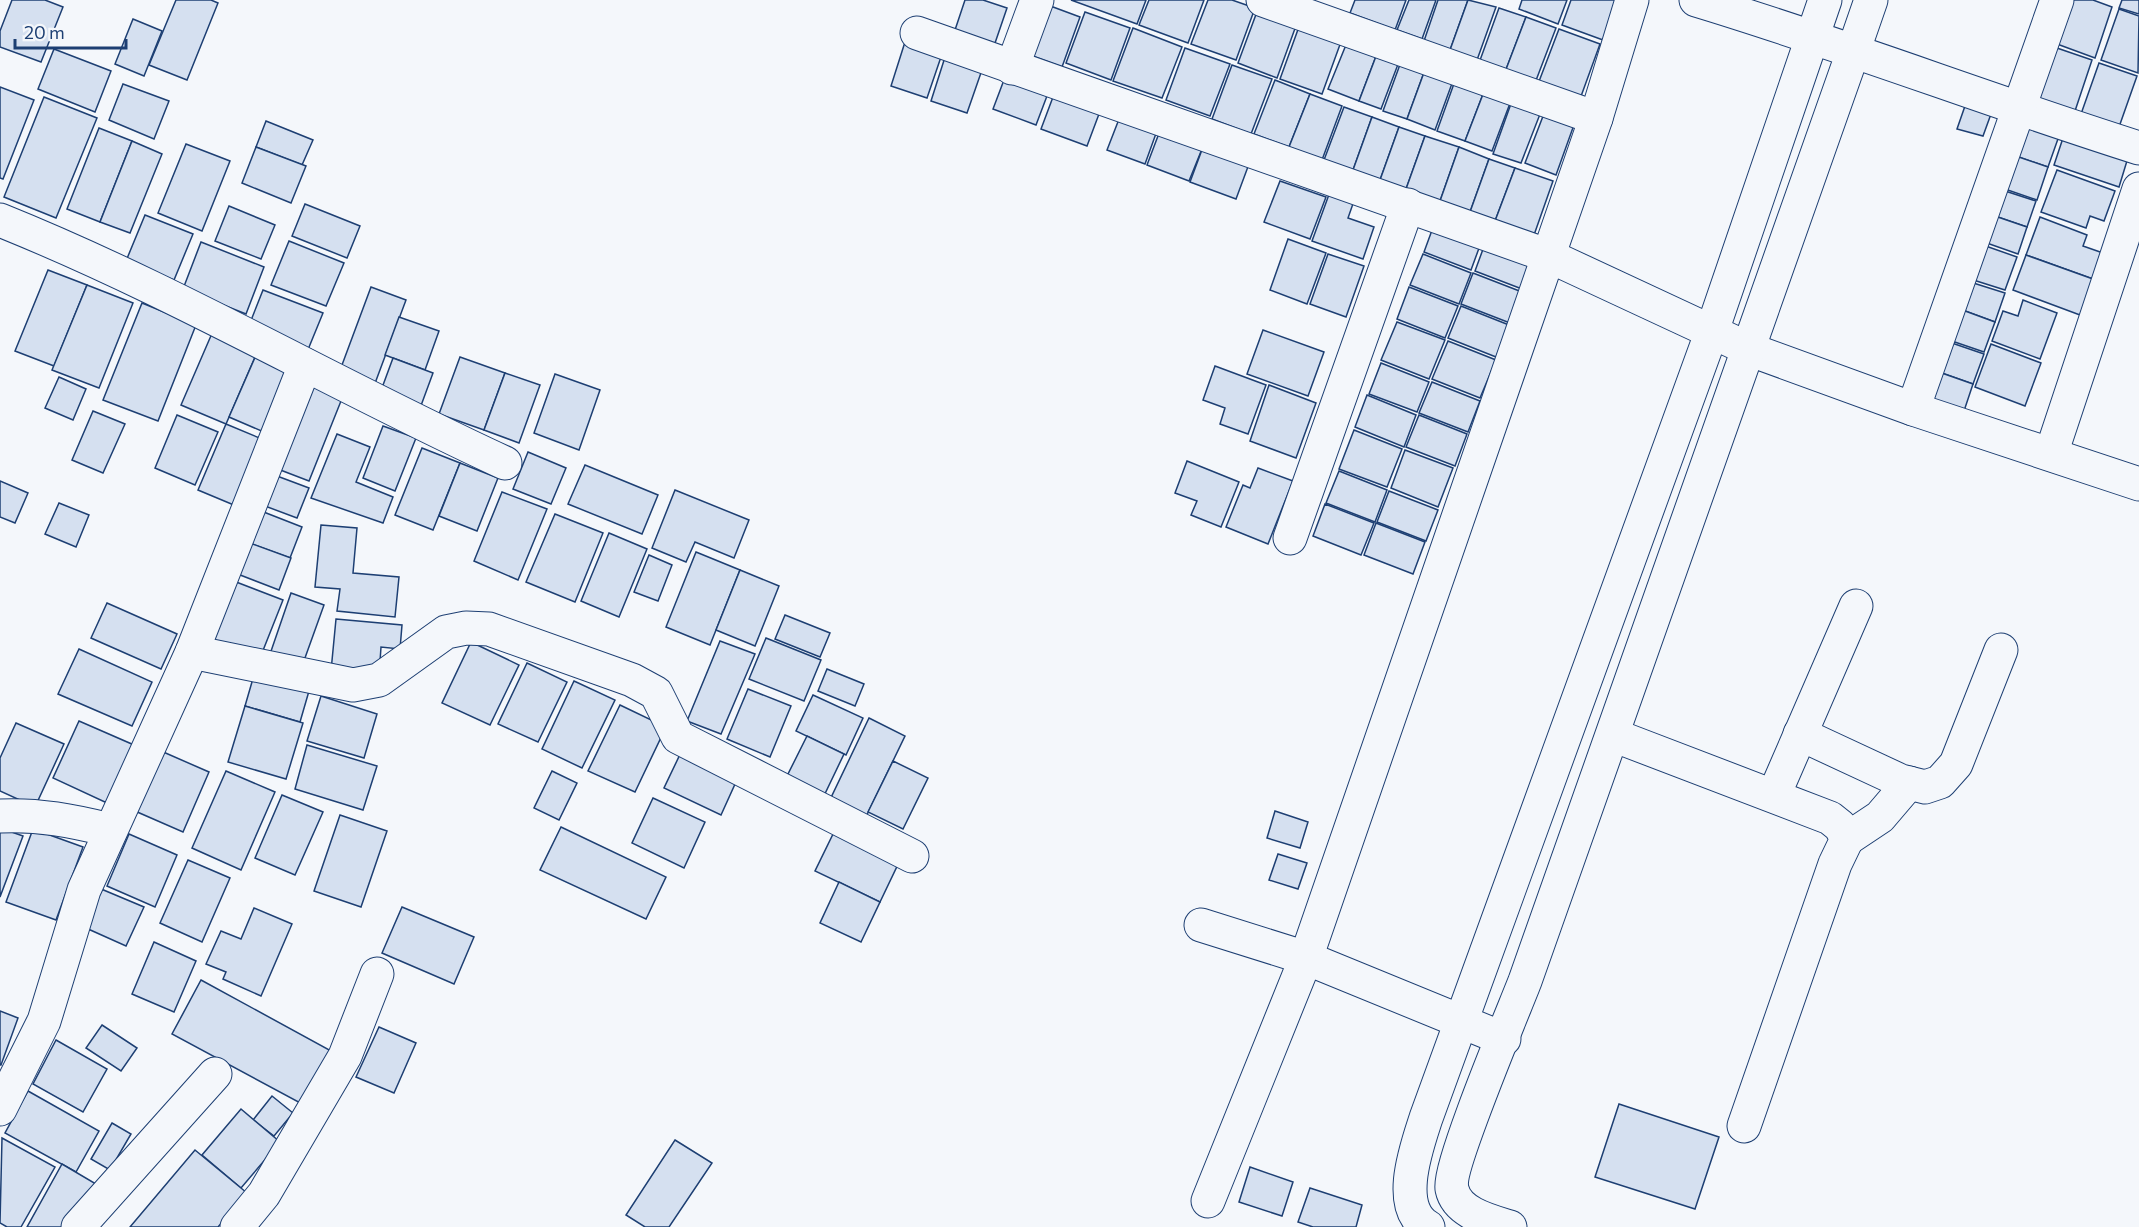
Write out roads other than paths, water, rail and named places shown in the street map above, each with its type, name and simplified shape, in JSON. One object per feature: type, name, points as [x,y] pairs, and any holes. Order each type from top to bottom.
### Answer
[{"type":"street","points":[[1012,68],[1037,0]]},
{"type":"street","points":[[1263,0],[1596,118]]},
{"type":"street","points":[[1209,1201],[1306,958],[1596,118],[1632,0]]},
{"type":"street","points":[[1696,0],[1812,35],[1853,52],[2017,110],[2139,148]]},
{"type":"street","points":[[1428,1227],[1423,1224],[1413,1208],[1410,1191],[1412,1164],[1459,1022],[1712,332],[1825,0]]},
{"type":"street","points":[[1510,1227],[1488,1220],[1460,1205],[1451,1187],[1459,1153],[1504,1039],[1751,350],[1871,0]]},
{"type":"street","points":[[1913,409],[2056,0]]},
{"type":"street","points":[[917,33],[1549,256],[1751,350],[1913,409],[2139,484]]},
{"type":"street","points":[[2051,454],[2139,189]]},
{"type":"street","points":[[1290,538],[1408,205]]},
{"type":"street","points":[[0,220],[78,252],[236,328],[305,365],[505,463]]},
{"type":"street","points":[[0,1109],[44,1022],[84,890],[192,652],[305,365]]},
{"type":"street","points":[[1774,795],[1856,606]]},
{"type":"street","points":[[192,652],[353,685],[379,680],[446,632],[466,628],[489,629],[633,680],[656,693],[678,737],[912,856]]},
{"type":"street","points":[[1800,734],[1909,783],[1925,787],[1940,782],[1956,764],[2001,650]]},
{"type":"street","points":[[1613,735],[1830,818],[1840,826],[1847,839]]},
{"type":"street","points":[[1744,1126],[1835,864],[1847,839],[1880,817],[1909,783]]},
{"type":"street","points":[[0,816],[43,816],[111,830]]},
{"type":"street","points":[[1201,925],[1306,958],[1504,1039]]},
{"type":"street","points":[[237,1227],[264,1194],[345,1056],[377,974]]},
{"type":"street","points":[[78,1227],[215,1074]]},
{"type":"street","points":[[1392,1227],[1410,1191],[1424,1185],[1451,1187]]}]
